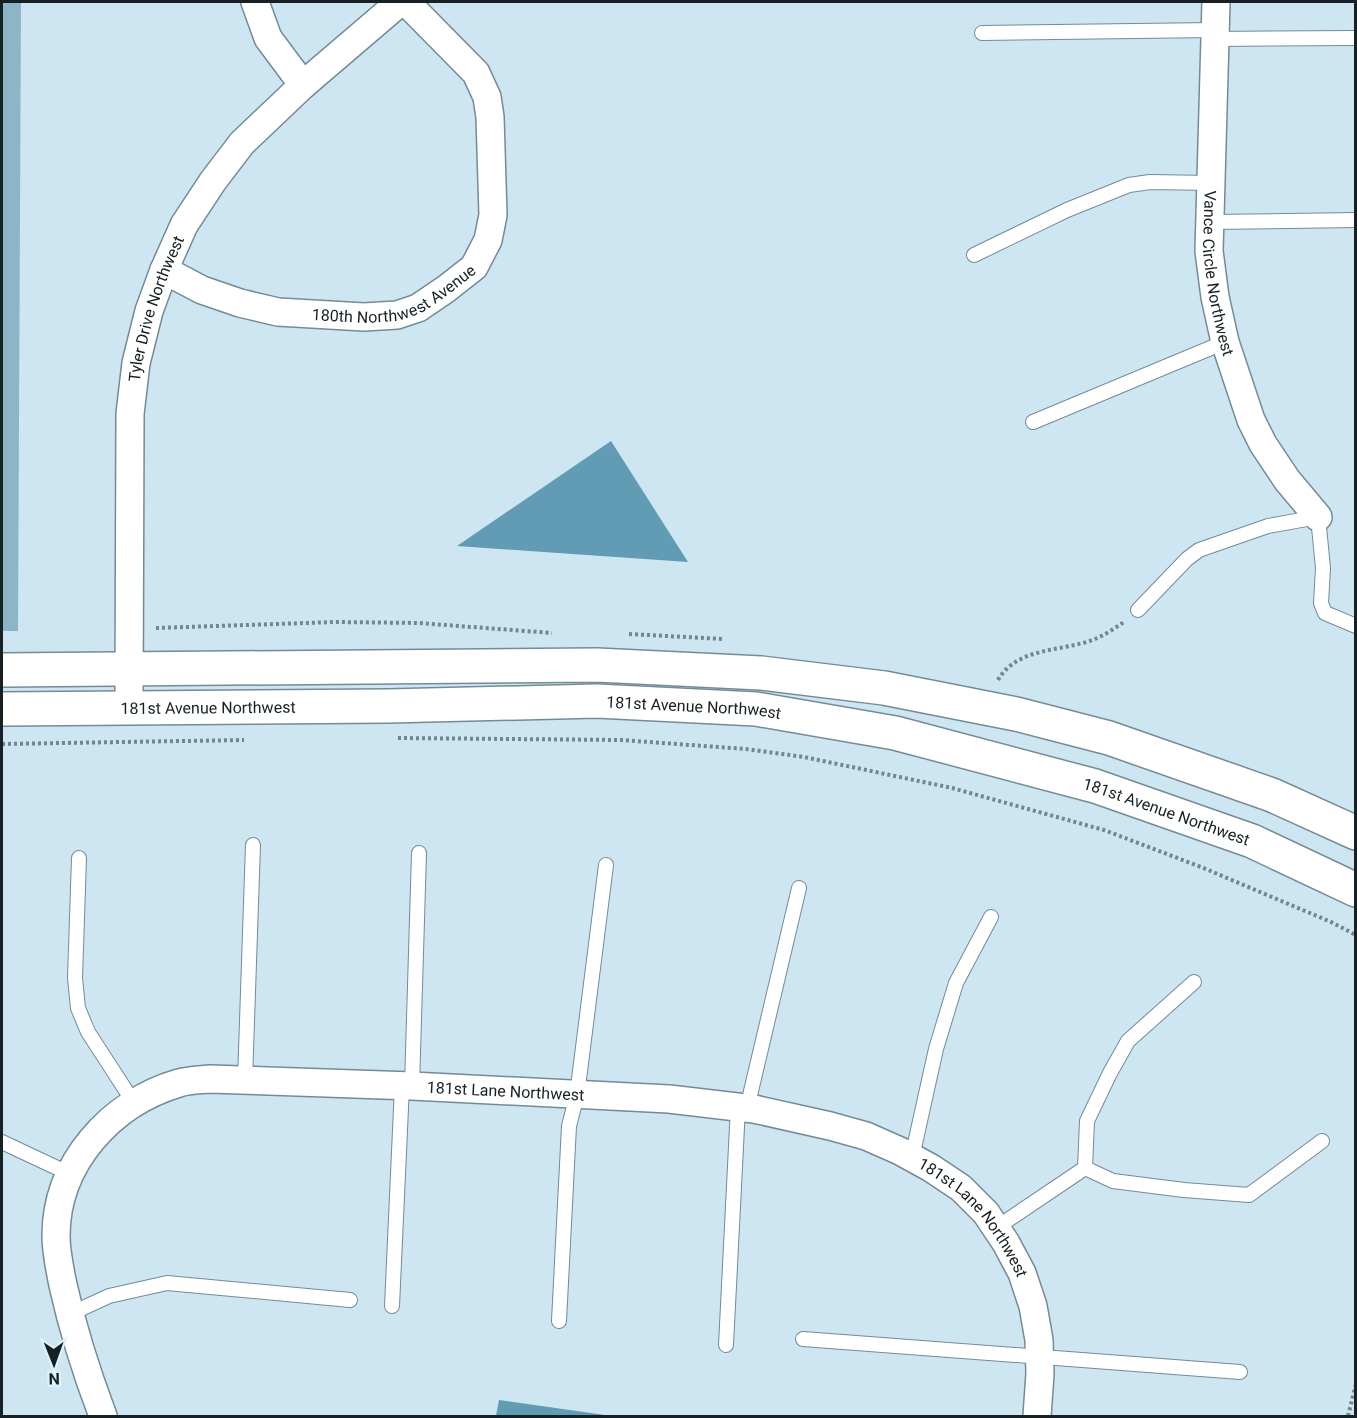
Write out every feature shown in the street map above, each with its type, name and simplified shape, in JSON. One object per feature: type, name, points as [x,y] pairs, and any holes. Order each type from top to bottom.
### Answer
[{"type":"main road","points":[[2,669],[275,669],[597,665],[761,673],[884,688],[1017,714],[1109,738],[1272,795],[1356,833]]},
{"type":"main road","name":"181st Avenue Northwest","points":[[2,709],[388,706],[597,700],[756,710],[895,733],[1095,786],[1252,842],[1356,890]]},
{"type":"street","points":[[255,2],[268,38],[303,86]]},
{"type":"street","name":"Tyler Drive Northwest","points":[[129,707],[131,404],[136,363],[149,311],[164,270],[184,225],[242,143],[303,86],[400,2]]},
{"type":"street","name":"180th Northwest Avenue","points":[[164,270],[202,290],[240,303],[278,312],[364,317],[397,315],[418,308],[474,267],[488,240],[493,215],[490,117],[487,97],[476,74],[406,2]]},
{"type":"street","name":"Vance Circle Northwest","points":[[1216,2],[1209,251],[1215,297],[1225,342],[1251,420],[1263,444],[1287,480],[1318,517]]},
{"type":"street","name":"181st Lane Northwest","points":[[103,1416],[70,1314],[60,1270],[56,1237],[59,1206],[70,1174],[83,1151],[101,1128],[134,1103],[152,1093],[181,1082],[210,1079],[669,1099],[742,1108],[830,1126],[866,1136],[912,1157],[961,1188],[986,1213],[996,1228],[1022,1273],[1033,1306],[1040,1340],[1037,1416]]},
{"type":"lane","points":[[982,33],[1215,34],[1356,38]]},
{"type":"lane","points":[[974,255],[1067,210],[1129,185],[1150,182],[1210,183]]},
{"type":"lane","points":[[1210,222],[1356,220]]},
{"type":"lane","points":[[1033,422],[1225,342]]},
{"type":"lane","points":[[1138,610],[1187,559],[1199,550],[1268,526],[1318,517],[1323,568],[1321,603],[1325,613],[1356,627]]},
{"type":"lane","points":[[245,1080],[253,844]]},
{"type":"lane","points":[[392,1306],[407,1086],[419,853]]},
{"type":"lane","points":[[79,858],[75,978],[78,1008],[88,1032],[134,1103]]},
{"type":"lane","points":[[559,1321],[568,1126],[578,1095],[606,865]]},
{"type":"lane","points":[[726,1345],[742,1108],[799,888]]},
{"type":"lane","points":[[912,1157],[936,1049],[956,983],[991,917]]},
{"type":"lane","points":[[1085,1167],[1087,1121],[1128,1041],[1194,982]]},
{"type":"lane","points":[[1085,1167],[1113,1180],[1184,1190],[1248,1195],[1322,1141]]},
{"type":"lane","points":[[2,1142],[70,1174]]},
{"type":"lane","points":[[996,1228],[1085,1167]]},
{"type":"lane","points":[[70,1314],[109,1296],[168,1283],[350,1300]]},
{"type":"lane","points":[[802,1339],[1240,1372]]},
{"type":"path","points":[[998,680],[1012,662],[1029,655],[1095,639],[1138,610]]},
{"type":"path","points":[[389,738],[621,740],[746,749],[814,759],[952,788],[1121,836],[1201,867],[1356,935]]},
{"type":"path","points":[[2,744],[250,740]]},
{"type":"path","points":[[1348,1416],[1356,1384]]},
{"type":"shaded area","points":[[2,2],[21,2],[18,631],[2,631]]},
{"type":"shaded area","points":[[611,441],[688,562],[457,546]]},
{"type":"shaded area","points":[[499,1400],[612,1416],[496,1416]]}]
